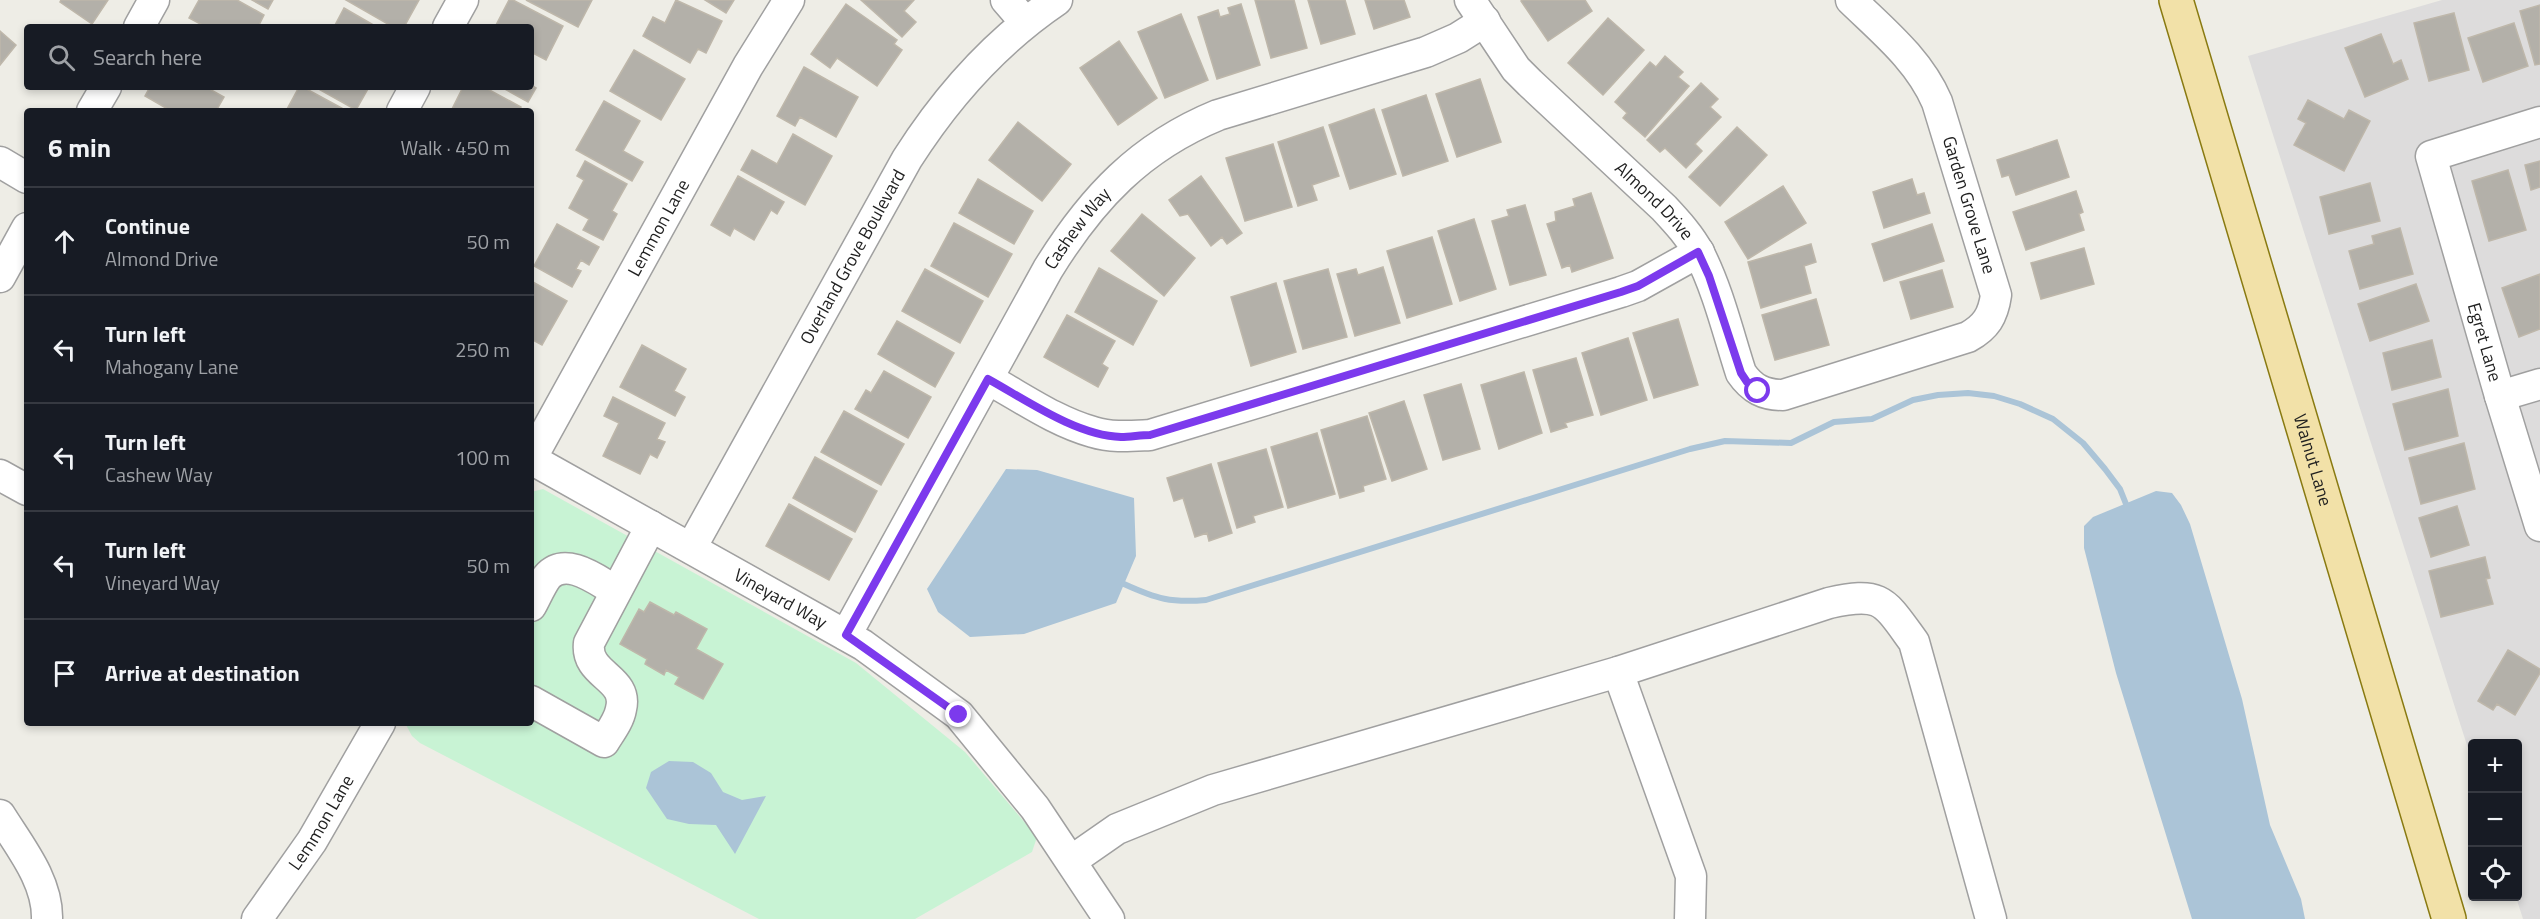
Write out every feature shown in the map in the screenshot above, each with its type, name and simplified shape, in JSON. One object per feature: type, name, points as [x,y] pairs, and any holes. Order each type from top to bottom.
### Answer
[{"type":"main road","name":"Walnut Lane","points":[[2176,0],[2449,919]]},
{"type":"street","points":[[141,24],[154,0]]},
{"type":"street","points":[[450,24],[463,0]]},
{"type":"street","name":"Lemmon Lane","points":[[534,454],[748,66],[789,0]]},
{"type":"street","points":[[1006,0],[1025,22]]},
{"type":"street","name":"Overland Grove Boulevard","points":[[691,548],[917,143],[945,103],[970,74],[1025,22],[1057,0]]},
{"type":"street","name":"Garden Grove Lane","points":[[1851,0],[1912,61],[1931,87],[1996,295],[1989,320],[1980,330],[1968,337],[1877,365]]},
{"type":"street","name":"Almond Drive","points":[[1478,11],[1516,69],[1530,84],[1683,228],[1709,276],[1741,373],[1747,382],[1758,391],[1783,396],[1877,365]]},
{"type":"street","name":"Cashew Way","points":[[846,635],[1048,269],[1086,212],[1109,186],[1165,141],[1191,126],[1218,115],[1435,48],[1478,11]]},
{"type":"street","points":[[94,108],[104,90]]},
{"type":"street","points":[[404,108],[413,90]]},
{"type":"street","name":"Egret Lane","points":[[2540,123],[2431,156],[2540,526]]},
{"type":"street","points":[[0,162],[24,176]]},
{"type":"street","points":[[0,277],[24,233]]},
{"type":"street","points":[[988,379],[1066,422],[1094,433],[1120,437],[1150,435],[1621,292],[1638,286],[1698,252]]},
{"type":"street","points":[[2500,396],[2540,384]]},
{"type":"street","name":"Vineyard Way","points":[[534,461],[846,635],[959,715],[1035,808],[1109,919]]},
{"type":"street","points":[[0,475],[24,488]]},
{"type":"street","points":[[534,703],[604,742],[621,712],[623,701],[620,690],[592,664],[587,654],[589,643],[651,526]]},
{"type":"street","points":[[534,601],[548,575],[559,569],[578,570],[616,591]]},
{"type":"street","points":[[1071,861],[1117,829],[1213,790],[1618,672],[1828,603],[1859,596],[1888,605],[1914,642],[1991,919]]},
{"type":"street","points":[[1618,672],[1691,876],[1690,919]]},
{"type":"street","name":"Lemmon Lane","points":[[257,919],[312,841],[378,726]]},
{"type":"street","points":[[0,815],[42,884],[47,903],[47,919]]},
{"type":"shaded area","points":[[2442,0],[2540,0],[2540,919],[2523,919],[2517,901],[2522,901],[2522,739],[2468,739],[2468,748],[2248,56]]},
{"type":"green space","points":[[543,489],[856,663],[965,752],[1037,837],[1032,852],[915,919],[759,919],[420,743],[412,736],[407,726],[534,726],[534,491]]},
{"type":"water","points":[[1006,469],[1037,470],[1134,498],[1136,556],[1116,603],[1024,634],[970,637],[938,612],[927,589]]},
{"type":"water","points":[[2156,491],[2172,493],[2190,524],[2242,699],[2270,825],[2301,899],[2305,919],[2192,919],[2116,673],[2084,548],[2084,526],[2093,517]]},
{"type":"water","points":[[669,761],[693,762],[711,773],[723,792],[742,800],[766,796],[735,854],[716,825],[689,824],[667,819],[646,788],[651,772]]},
{"type":"building","points":[[61,0],[108,0],[92,24],[60,2]]},
{"type":"building","points":[[199,0],[237,0],[264,15],[260,24],[200,24],[189,18]]},
{"type":"building","points":[[252,0],[273,0],[268,9]]},
{"type":"building","points":[[346,0],[419,0],[406,24],[388,24]]},
{"type":"building","points":[[509,0],[513,0],[563,26],[546,60],[534,54],[534,24],[497,24]]},
{"type":"building","points":[[526,0],[592,0],[578,27]]},
{"type":"building","points":[[676,0],[722,21],[706,53],[698,49],[690,63],[643,36],[653,17],[665,23]]},
{"type":"building","points":[[705,0],[734,0],[726,13]]},
{"type":"building","points":[[861,0],[914,0],[904,11],[916,22],[902,37]]},
{"type":"building","points":[[1255,0],[1294,0],[1307,48],[1271,58]]},
{"type":"building","points":[[1308,0],[1345,0],[1355,34],[1321,44]]},
{"type":"building","points":[[1365,0],[1404,0],[1410,17],[1374,29]]},
{"type":"building","points":[[1585,0],[1592,11],[1548,41],[1521,1]]},
{"type":"building","points":[[846,4],[897,40],[894,44],[902,50],[877,86],[837,58],[830,68],[811,54]]},
{"type":"building","points":[[1241,4],[1260,65],[1217,79],[1198,17],[1218,10],[1220,17],[1230,14],[1228,8]]},
{"type":"building","points":[[2540,5],[2540,64],[2535,65],[2520,11]]},
{"type":"building","points":[[344,8],[372,24],[336,24]]},
{"type":"building","points":[[2454,13],[2469,70],[2429,81],[2414,23]]},
{"type":"building","points":[[1181,14],[1208,80],[1165,98],[1138,32]]},
{"type":"building","points":[[1608,18],[1644,50],[1603,95],[1568,63]]},
{"type":"building","points":[[2514,23],[2528,66],[2483,82],[2468,38]]},
{"type":"building","points":[[0,31],[16,45],[0,65]]},
{"type":"building","points":[[2381,34],[2393,64],[2401,60],[2408,79],[2365,97],[2345,48]]},
{"type":"building","points":[[1119,41],[1157,98],[1118,125],[1080,68]]},
{"type":"building","points":[[634,50],[685,79],[661,120],[610,91]]},
{"type":"building","points":[[1665,56],[1683,72],[1678,77],[1689,86],[1645,137],[1623,118],[1627,113],[1615,102],[1650,62],[1656,67]]},
{"type":"building","points":[[804,67],[858,97],[836,137],[800,117],[795,126],[777,116]]},
{"type":"building","points":[[1480,79],[1501,142],[1457,157],[1436,94]]},
{"type":"building","points":[[1701,83],[1718,99],[1710,107],[1721,117],[1695,144],[1702,151],[1686,168],[1665,148],[1660,152],[1647,140]]},
{"type":"building","points":[[534,87],[536,88],[528,102],[506,90],[534,90]]},
{"type":"building","points":[[148,90],[211,90],[224,97],[218,108],[166,108],[145,96]]},
{"type":"building","points":[[297,90],[308,90],[342,108],[288,108]]},
{"type":"building","points":[[320,90],[367,90],[357,108],[352,108]]},
{"type":"building","points":[[462,90],[490,90],[521,107],[520,108],[452,108]]},
{"type":"building","points":[[1426,95],[1448,161],[1403,176],[1382,110]]},
{"type":"building","points":[[2308,100],[2344,119],[2349,110],[2370,121],[2344,171],[2294,145],[2306,123],[2298,119]]},
{"type":"building","points":[[604,101],[640,121],[623,151],[643,162],[632,181],[576,150]]},
{"type":"building","points":[[1374,109],[1396,174],[1350,189],[1329,125]]},
{"type":"building","points":[[1018,122],[1071,164],[1042,201],[989,160]]},
{"type":"building","points":[[1323,127],[1339,176],[1312,185],[1317,200],[1298,206],[1278,142]]},
{"type":"building","points":[[1737,127],[1767,155],[1720,206],[1689,177]]},
{"type":"building","points":[[793,134],[832,156],[805,205],[741,170],[752,150],[777,164]]},
{"type":"building","points":[[2057,140],[2069,177],[2016,195],[2009,175],[2002,177],[1997,160]]},
{"type":"building","points":[[1273,144],[1292,207],[1245,221],[1226,158]]},
{"type":"building","points":[[585,161],[627,184],[612,211],[617,214],[603,240],[583,230],[589,219],[569,208],[584,180],[577,176]]},
{"type":"building","points":[[2540,161],[2540,187],[2531,190],[2525,165]]},
{"type":"building","points":[[2508,170],[2526,230],[2489,241],[2472,181]]},
{"type":"building","points":[[738,176],[784,202],[777,214],[771,210],[754,240],[734,228],[730,236],[711,225]]},
{"type":"building","points":[[1201,176],[1242,233],[1227,244],[1222,237],[1211,246],[1188,214],[1180,216],[1169,200]]},
{"type":"building","points":[[978,179],[1033,211],[1014,244],[959,213]]},
{"type":"building","points":[[1912,179],[1917,195],[1924,193],[1930,213],[1884,228],[1873,192]]},
{"type":"building","points":[[2370,183],[2380,221],[2329,234],[2320,197]]},
{"type":"building","points":[[1783,186],[1806,223],[1748,259],[1725,222]]},
{"type":"building","points":[[2076,191],[2083,212],[2079,214],[2084,230],[2026,250],[2013,212]]},
{"type":"building","points":[[1591,193],[1613,258],[1572,272],[1570,265],[1562,268],[1547,224],[1556,221],[1555,212],[1575,206],[1573,199]]},
{"type":"building","points":[[1525,205],[1546,275],[1510,285],[1492,221],[1509,216],[1507,210]]},
{"type":"building","points":[[1142,214],[1195,258],[1164,296],[1111,251]]},
{"type":"building","points":[[1474,219],[1496,289],[1460,301],[1438,231]]},
{"type":"building","points":[[954,223],[1012,254],[988,297],[931,266]]},
{"type":"building","points":[[557,224],[599,247],[589,265],[581,260],[576,269],[581,271],[572,287],[534,266]]},
{"type":"building","points":[[1932,224],[1944,261],[1884,281],[1872,244]]},
{"type":"building","points":[[2400,228],[2413,274],[2360,289],[2349,251],[2374,244],[2372,236]]},
{"type":"building","points":[[1432,237],[1452,304],[1407,318],[1387,251]]},
{"type":"building","points":[[1811,244],[1816,262],[1804,266],[1811,293],[1761,308],[1748,262]]},
{"type":"building","points":[[2084,248],[2094,284],[2041,299],[2031,263]]},
{"type":"building","points":[[1383,267],[1400,323],[1355,336],[1337,274],[1356,269],[1358,275]]},
{"type":"building","points":[[1099,268],[1157,301],[1133,345],[1075,312]]},
{"type":"building","points":[[925,269],[983,301],[960,343],[902,311]]},
{"type":"building","points":[[1328,269],[1347,337],[1303,349],[1284,281]]},
{"type":"building","points":[[1942,270],[1953,307],[1911,319],[1900,282]]},
{"type":"building","points":[[2540,274],[2540,329],[2519,337],[2502,288]]},
{"type":"building","points":[[534,283],[567,301],[542,345],[534,341]]},
{"type":"building","points":[[1276,283],[1296,352],[1251,366],[1231,297]]},
{"type":"building","points":[[2416,284],[2429,321],[2370,341],[2358,304]]},
{"type":"building","points":[[1816,299],[1829,345],[1775,360],[1762,315]]},
{"type":"building","points":[[1067,315],[1115,341],[1102,364],[1108,368],[1098,387],[1044,357]]},
{"type":"building","points":[[1678,319],[1698,385],[1654,398],[1633,333]]},
{"type":"building","points":[[897,321],[954,353],[935,387],[878,354]]},
{"type":"building","points":[[1628,338],[1647,400],[1601,415],[1582,353]]},
{"type":"building","points":[[2432,340],[2441,377],[2392,390],[2383,353]]},
{"type":"building","points":[[642,345],[686,369],[674,391],[685,397],[675,416],[620,387]]},
{"type":"building","points":[[1576,358],[1593,415],[1565,423],[1567,427],[1551,432],[1533,370]]},
{"type":"building","points":[[884,371],[931,397],[908,438],[855,409],[866,390],[871,393]]},
{"type":"building","points":[[1524,372],[1542,433],[1499,449],[1481,385]]},
{"type":"building","points":[[1461,384],[1480,449],[1443,460],[1424,395]]},
{"type":"building","points":[[2448,389],[2458,436],[2405,450],[2393,404]]},
{"type":"building","points":[[613,397],[665,423],[657,439],[665,442],[657,458],[650,454],[640,474],[603,456],[619,423],[604,416]]},
{"type":"building","points":[[1404,401],[1427,469],[1392,481],[1369,413]]},
{"type":"building","points":[[844,411],[904,444],[881,485],[821,452]]},
{"type":"building","points":[[1367,416],[1386,479],[1363,486],[1364,491],[1340,498],[1321,430]]},
{"type":"building","points":[[1317,433],[1335,494],[1288,508],[1271,447]]},
{"type":"building","points":[[2464,443],[2475,489],[2421,504],[2409,458]]},
{"type":"building","points":[[1266,449],[1283,507],[1253,516],[1255,522],[1237,528],[1218,463]]},
{"type":"building","points":[[815,457],[877,491],[855,532],[793,498]]},
{"type":"building","points":[[1211,464],[1232,533],[1209,541],[1207,533],[1195,537],[1183,498],[1174,501],[1167,478]]},
{"type":"building","points":[[789,504],[852,539],[829,580],[766,546]]},
{"type":"building","points":[[2457,506],[2469,545],[2431,557],[2419,518]]},
{"type":"building","points":[[2485,557],[2490,578],[2486,579],[2493,604],[2441,617],[2429,571]]},
{"type":"building","points":[[650,602],[674,615],[676,612],[707,629],[696,649],[723,664],[703,699],[675,684],[679,677],[666,670],[664,675],[645,664],[647,659],[620,644],[639,609],[644,612]]},
{"type":"building","points":[[2508,650],[2540,669],[2540,673],[2515,715],[2497,704],[2493,710],[2478,701]]},
{"type":"waterway","points":[[1124,584],[1164,599],[1206,600],[1690,449],[1725,441],[1791,443],[1834,422],[1872,419],[1913,400],[1938,395],[1968,393],[1994,396],[2020,404],[2053,419],[2083,443],[2120,489],[2126,504]]},
{"type":"route","points":[[959,715],[846,635],[988,379],[1066,422],[1094,433],[1120,437],[1150,435],[1621,292],[1638,286],[1698,252],[1709,276],[1741,373],[1747,382],[1758,391]]}]
